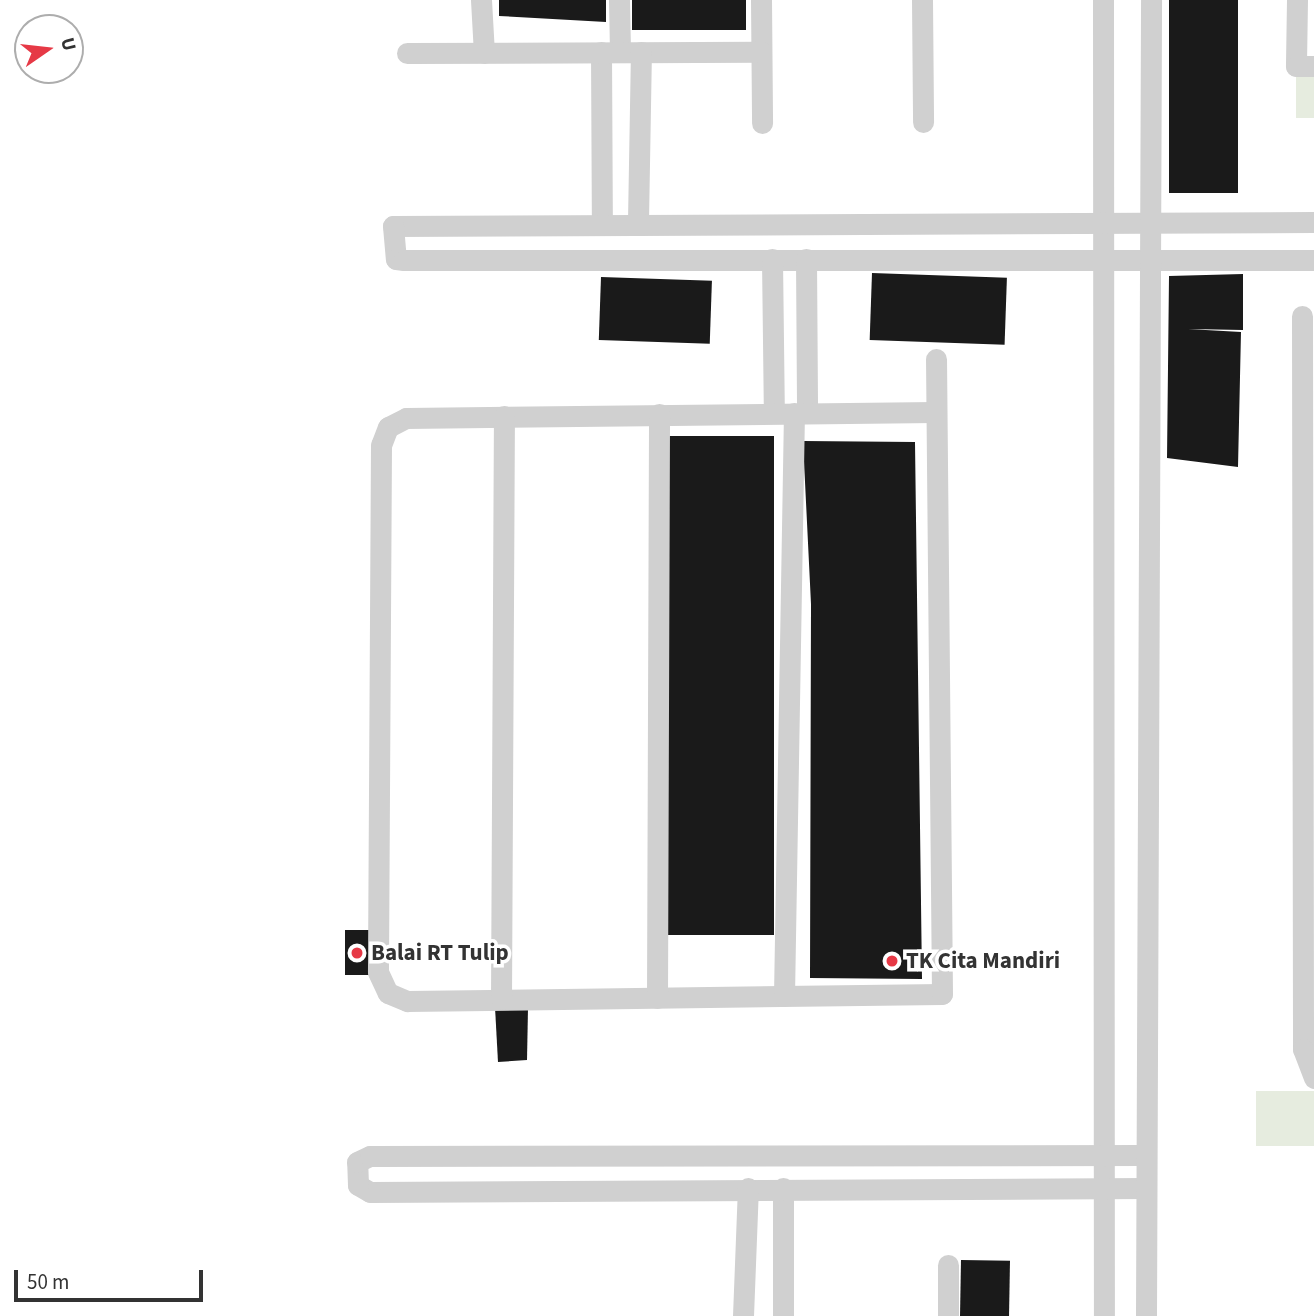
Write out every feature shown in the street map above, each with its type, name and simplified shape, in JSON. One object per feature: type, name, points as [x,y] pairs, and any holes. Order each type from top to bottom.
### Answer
[{"type":"street","points":[[481,0],[484,53]]},
{"type":"street","points":[[619,0],[620,52],[638,221]]},
{"type":"street","points":[[761,0],[762,123]]},
{"type":"street","points":[[922,0],[923,122]]},
{"type":"street","points":[[1103,0],[1104,1316]]},
{"type":"street","points":[[1146,1316],[1151,0]]},
{"type":"street","points":[[1297,0],[1296,66],[1314,66]]},
{"type":"street","points":[[602,221],[620,52]]},
{"type":"street","points":[[407,53],[761,52]]},
{"type":"street","points":[[1314,222],[401,221],[393,226],[393,251],[404,260],[1314,261]]},
{"type":"street","points":[[718,222],[720,259]]},
{"type":"street","points":[[772,259],[792,413]]},
{"type":"street","points":[[784,996],[792,413],[806,259]]},
{"type":"street","points":[[1302,316],[1308,402],[1303,1049],[1314,1078]]},
{"type":"street","points":[[935,412],[406,418],[388,427],[381,445],[380,487],[378,972],[388,993],[407,1001],[942,994],[936,359]]},
{"type":"street","points":[[657,998],[659,414]]},
{"type":"street","points":[[501,999],[504,416]]},
{"type":"street","points":[[680,1187],[681,1155]]},
{"type":"street","points":[[1146,1155],[370,1156],[358,1162],[358,1185],[370,1192],[680,1187],[1146,1188]]},
{"type":"street","points":[[743,1316],[748,1188]]},
{"type":"street","points":[[783,1188],[783,1316]]},
{"type":"street","points":[[948,1265],[948,1316]]},
{"type":"shaded area","points":[[1296,66],[1314,66],[1314,118],[1296,118]]},
{"type":"shaded area","points":[[1256,1091],[1314,1091],[1314,1146],[1256,1146]]},
{"type":"building","points":[[499,0],[606,0],[606,22],[499,16]]},
{"type":"building","points":[[632,0],[746,0],[746,30],[632,30]]},
{"type":"building","points":[[1169,0],[1238,0],[1238,193],[1169,193]]},
{"type":"building","points":[[872,273],[1007,278],[1005,345],[870,340]]},
{"type":"building","points":[[1243,274],[1243,330],[1188,329],[1241,332],[1238,467],[1167,458],[1169,276]]},
{"type":"building","points":[[601,277],[712,281],[710,344],[599,340]]},
{"type":"building","points":[[665,436],[774,436],[774,935],[665,935]]},
{"type":"building","points":[[803,441],[915,442],[922,979],[810,978],[811,604]]},
{"type":"building","name":"Balai RT Tulip","points":[[345,930],[369,930],[369,975],[345,975]]},
{"type":"building","points":[[495,1007],[528,1008],[527,1060],[498,1062]]},
{"type":"building","points":[[961,1260],[1010,1261],[1009,1316],[960,1316]]},
{"type":"place","name":"Balai RT Tulip","points":[[357,953]]},
{"type":"place","name":"TK Cita Mandiri","points":[[892,961]]}]
